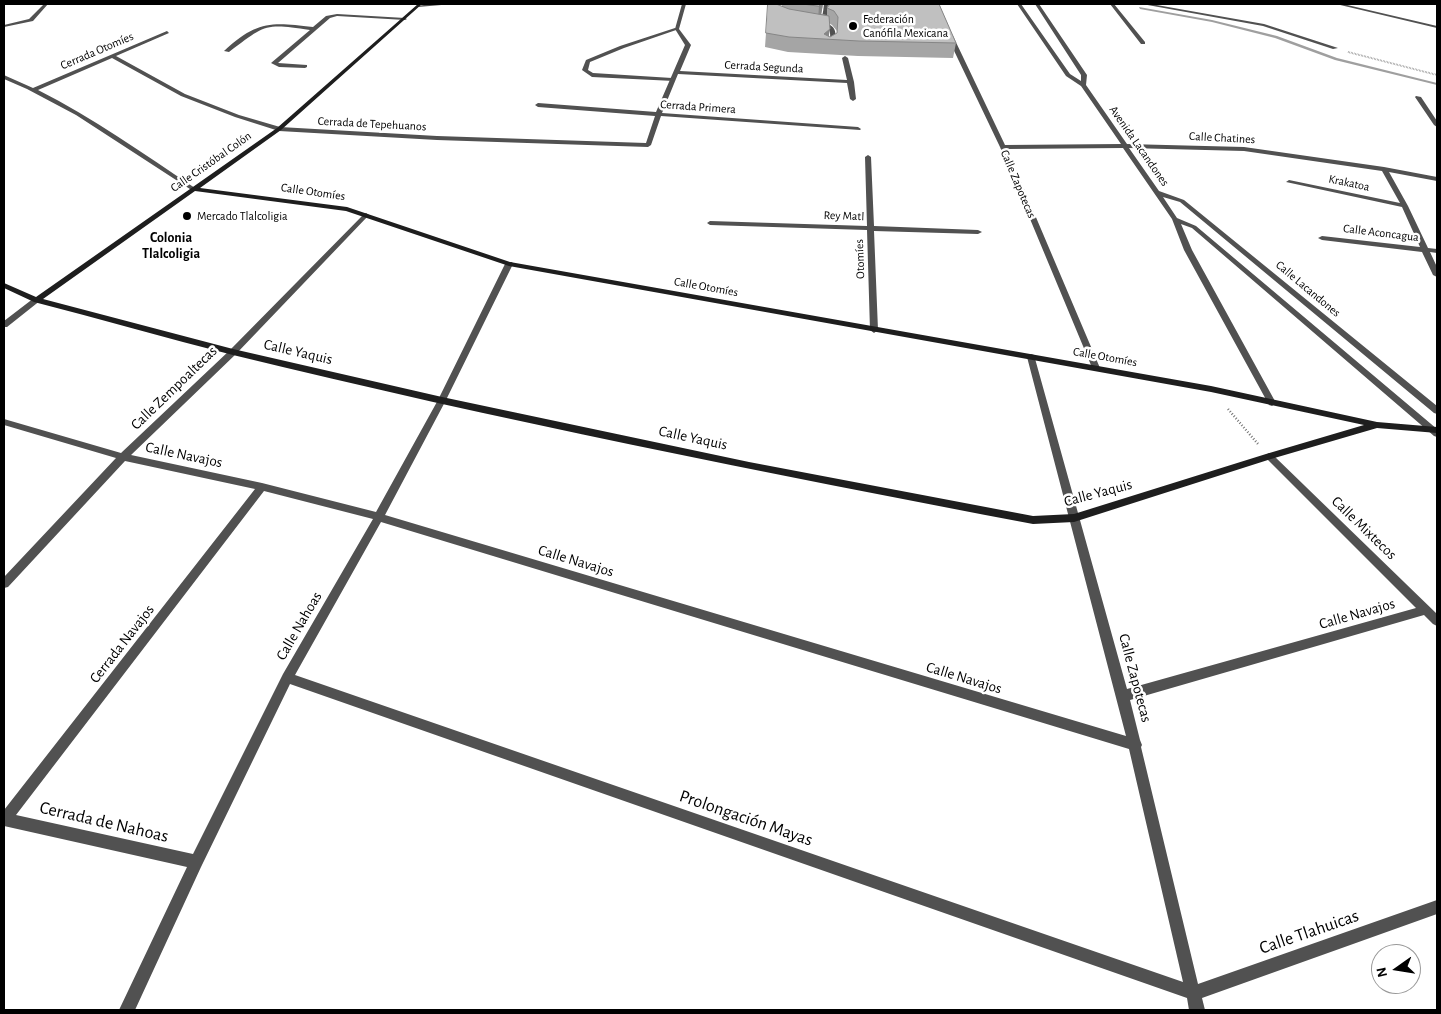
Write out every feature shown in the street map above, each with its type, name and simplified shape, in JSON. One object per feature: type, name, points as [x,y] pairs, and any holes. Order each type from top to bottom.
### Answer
[{"type":"street","points":[[4,26],[31,20],[46,4]]},
{"type":"street","points":[[419,5],[452,4]]},
{"type":"street","points":[[677,29],[684,4]]},
{"type":"street","points":[[820,23],[825,17],[826,4]]},
{"type":"street","name":"Avenida Lacandones","points":[[1019,4],[1068,75],[1083,85],[1175,219]]},
{"type":"street","name":"Avenida Lacandones","points":[[1037,4],[1084,75],[1083,85]]},
{"type":"street","points":[[1112,4],[1142,43]]},
{"type":"street","points":[[1144,4],[1264,24],[1335,48]]},
{"type":"street","points":[[1338,4],[1437,27]]},
{"type":"street","name":"Calle Cristóbal Colón","points":[[4,325],[279,129],[419,5]]},
{"type":"street","points":[[1026,13],[1043,13]]},
{"type":"street","points":[[305,66],[279,65],[274,63],[328,17],[337,15],[405,19]]},
{"type":"street","points":[[813,23],[830,26],[833,30],[833,45],[828,48]]},
{"type":"street","points":[[227,51],[258,28],[268,25],[279,24],[314,29]]},
{"type":"street","points":[[658,115],[688,45],[677,29]]},
{"type":"street","points":[[672,80],[592,75],[585,70],[588,61],[622,47],[677,29]]},
{"type":"street","name":"Calle Zapotecas","points":[[947,31],[1003,147],[1096,368]]},
{"type":"street","name":"Cerrada Otomíes","points":[[35,89],[167,32]]},
{"type":"street","points":[[1038,32],[1055,32]]},
{"type":"street","name":"Cerrada de Tepehuanos","points":[[112,56],[183,95],[236,116],[279,129],[437,138],[648,145],[658,115]]},
{"type":"street","points":[[1056,57],[1072,57]]},
{"type":"street","points":[[845,58],[853,99]]},
{"type":"street","name":"Cerrada Segunda","points":[[676,72],[851,82]]},
{"type":"street","name":"Calle Otomíes","points":[[4,77],[35,89],[67,107],[193,189],[323,205],[366,215],[509,264],[1211,389],[1377,425],[1435,431]]},
{"type":"street","points":[[1418,97],[1437,125]]},
{"type":"street","name":"Cerrada Primera","points":[[538,105],[858,130]]},
{"type":"street","name":"Calle Chatines","points":[[1003,147],[1124,146],[1244,149],[1384,168],[1437,179]]},
{"type":"street","name":"Otomíes","points":[[868,157],[874,330]]},
{"type":"street","points":[[1384,168],[1405,206],[1437,275]]},
{"type":"street","name":"Krakatoa","points":[[1288,182],[1405,206]]},
{"type":"street","name":"Calle Lacandones","points":[[1158,193],[1182,201],[1437,411]]},
{"type":"street","name":"Calle Zempoaltecas","points":[[4,584],[123,457],[233,352],[366,215]]},
{"type":"street","points":[[1175,219],[1188,250],[1272,402]]},
{"type":"street","name":"Calle Lacandones","points":[[1175,219],[1194,228],[1435,431]]},
{"type":"street","name":"Rey Matl","points":[[710,223],[978,232]]},
{"type":"street","name":"Calle Aconcagua","points":[[1322,238],[1437,251]]},
{"type":"street","name":"Calle Nahoas","points":[[127,1010],[196,862],[287,678],[379,517],[442,400],[509,264]]},
{"type":"street","name":"Calle Yaquis","points":[[4,285],[37,300],[233,352],[442,400],[749,466],[1033,520],[1074,518],[1269,456],[1377,425]]},
{"type":"street","name":"Calle Zapotecas","points":[[1032,356],[1136,745],[1198,1010]]},
{"type":"street","name":"Calle Navajos","points":[[4,422],[123,457],[262,487],[379,517],[1136,745]]},
{"type":"street","name":"Calle Mixtecos","points":[[1269,456],[1437,621]]},
{"type":"street","name":"Cerrada Navajos","points":[[4,819],[262,487]]},
{"type":"street","name":"Calle Navajos","points":[[1123,696],[1426,610]]},
{"type":"street","name":"Prolongación Mayas","points":[[287,678],[1194,993]]},
{"type":"street","name":"Cerrada de Nahoas","points":[[4,819],[196,862]]},
{"type":"street","name":"Calle Tlahuicas","points":[[1194,993],[1437,907]]},
{"type":"path","points":[[1335,48],[1437,75]]},
{"type":"path","points":[[1211,389],[1269,456]]},
{"type":"building","name":"Federación Canófila Mexicana","points":[[768,4],[776,4],[789,9],[829,16],[830,29],[824,34],[830,37],[837,33],[838,17],[834,11],[827,8],[830,4],[939,4],[956,43],[859,41],[789,37],[766,33]]},
{"type":"building","points":[[803,4],[821,4],[819,6]]},
{"type":"waterway","points":[[1140,8],[1212,21],[1276,37],[1336,59],[1437,84]]},
{"type":"place","name":"Federación Canófila Mexicana","points":[[853,26]]},
{"type":"place","name":"Mercado Tlalcoligia","points":[[187,216]]},
{"type":"district","name":"Colonia Tlalcoligia","points":[[171,246]]}]
